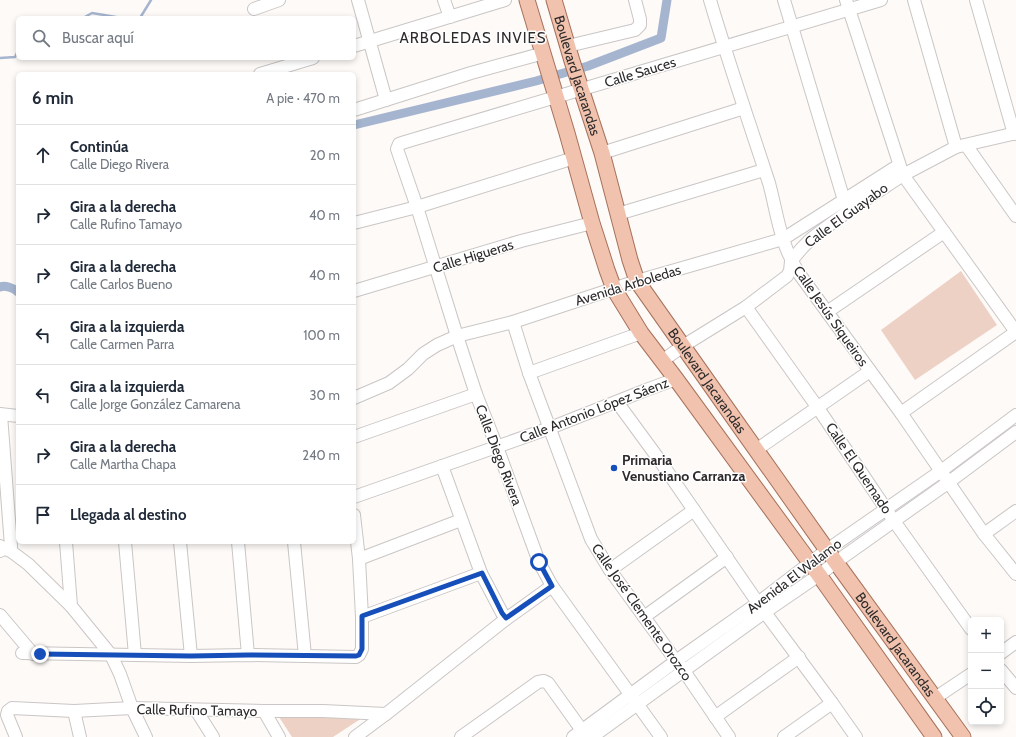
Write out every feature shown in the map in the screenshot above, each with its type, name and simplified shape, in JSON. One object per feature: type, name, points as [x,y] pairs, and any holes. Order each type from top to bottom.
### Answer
[{"type":"main road","name":"Boulevard Jacarandas","points":[[527,0],[544,53],[592,223],[614,289],[641,333],[819,575],[934,737]]},
{"type":"main road","name":"Boulevard Jacarandas","points":[[554,0],[602,153],[630,260],[637,281],[756,450],[963,737]]},
{"type":"street","points":[[254,9],[279,0]]},
{"type":"street","points":[[358,0],[386,100]]},
{"type":"street","points":[[444,0],[450,17]]},
{"type":"street","points":[[356,45],[504,0]]},
{"type":"street","points":[[568,46],[635,30],[640,25],[640,19],[635,0]]},
{"type":"street","name":"Calle Jesús Siqueiros","points":[[710,0],[769,185],[783,239],[792,261],[800,275],[900,413],[984,534],[1016,574]]},
{"type":"street","points":[[784,0],[846,206]]},
{"type":"street","name":"Calle Sauces","points":[[399,144],[552,83],[579,83],[724,47],[792,26],[847,5],[881,0]]},
{"type":"street","points":[[914,0],[961,146],[1016,216]]},
{"type":"street","points":[[976,0],[1015,133]]},
{"type":"street","points":[[847,5],[901,170],[1016,332],[900,413]]},
{"type":"street","points":[[356,109],[471,73],[544,53]]},
{"type":"street","points":[[267,72],[306,60]]},
{"type":"street","points":[[602,153],[744,108]]},
{"type":"street","name":"Calle El Guayabo","points":[[662,361],[683,346],[746,307],[788,276],[792,261],[802,248],[846,206],[901,170],[961,146],[1015,133]]},
{"type":"street","name":"Calle Diego Rivera","points":[[399,144],[397,149],[417,207],[476,394],[539,562],[552,586],[661,737]]},
{"type":"street","points":[[356,222],[417,207],[574,158]]},
{"type":"street","points":[[618,214],[764,170]]},
{"type":"street","name":"Avenida Arboledas","points":[[356,397],[389,383],[437,345],[457,336],[513,322],[637,281],[783,239],[846,206]]},
{"type":"street","name":"Calle Higueras","points":[[356,290],[436,268],[521,241],[592,223]]},
{"type":"street","points":[[827,312],[944,232]]},
{"type":"street","name":"Calle El Quemado","points":[[746,307],[818,408],[894,521],[968,625]]},
{"type":"street","name":"Calle José Clemente Orozco","points":[[513,322],[529,373],[591,539],[610,570],[680,666],[729,737]]},
{"type":"street","points":[[529,373],[641,333]]},
{"type":"street","points":[[756,450],[870,371]]},
{"type":"street","name":"Calle Antonio López Sáenz","points":[[356,496],[550,428],[676,379]]},
{"type":"street","points":[[356,436],[476,394]]},
{"type":"street","points":[[616,402],[658,458],[762,607],[856,737]]},
{"type":"street","points":[[2,549],[11,546],[1,415],[16,416]]},
{"type":"street","name":"Avenida El Walamo","points":[[584,735],[762,607],[819,575],[832,556],[886,509],[941,471],[1016,415]]},
{"type":"street","name":"Avenida El Walamo","points":[[762,607],[810,563],[832,556],[894,521],[1016,432]]},
{"type":"street","points":[[442,466],[482,573],[506,618]]},
{"type":"street","points":[[610,570],[694,510]]},
{"type":"street","points":[[984,534],[1016,511]]},
{"type":"street","points":[[359,559],[462,520]]},
{"type":"street","points":[[0,615],[27,654],[356,656],[359,655],[362,649],[362,616],[356,533]]},
{"type":"street","points":[[66,544],[71,606]]},
{"type":"street","points":[[125,544],[135,655]]},
{"type":"street","points":[[180,544],[191,656]]},
{"type":"street","points":[[238,544],[248,655]]},
{"type":"street","points":[[294,544],[305,656]]},
{"type":"street","points":[[2,549],[19,557],[28,564],[71,606],[110,655],[120,674],[132,708],[146,737]]},
{"type":"street","points":[[644,617],[727,557]]},
{"type":"street","points":[[362,616],[482,573]]},
{"type":"street","points":[[355,737],[506,618],[552,586]]},
{"type":"street","points":[[1004,651],[1016,642]]},
{"type":"street","points":[[715,717],[799,657]]},
{"type":"street","points":[[1004,674],[1016,688]]},
{"type":"street","points":[[935,698],[968,676]]},
{"type":"street","points":[[461,737],[538,682],[544,681],[548,683],[584,735]]},
{"type":"street","points":[[784,737],[832,703]]},
{"type":"street","name":"Calle Rufino Tamayo","points":[[16,737],[7,715],[8,711],[12,708],[74,711],[132,708],[323,711],[386,714]]},
{"type":"street","points":[[196,710],[214,737]]},
{"type":"street","points":[[74,711],[80,737]]},
{"type":"street","points":[[264,711],[279,737]]},
{"type":"shaded area","points":[[961,271],[997,325],[915,380],[881,330]]},
{"type":"shaded area","points":[[279,717],[362,718],[333,737],[292,737]]},
{"type":"waterway","points":[[141,16],[151,0]]},
{"type":"waterway","points":[[356,125],[536,81],[588,66],[661,38],[667,0]]},
{"type":"waterway","points":[[87,16],[92,13],[110,16]]},
{"type":"waterway","points":[[0,58],[15,57],[16,55]]},
{"type":"waterway","points":[[0,287],[9,287],[16,290]]},
{"type":"place","name":"Primaria Venustiano Carranza","points":[[614,468]]},
{"type":"district","name":"ARBOLEDAS INVIES","points":[[473,38]]},
{"type":"route","points":[[40,654],[356,656],[359,655],[362,649],[362,616],[482,573],[506,618],[552,586],[539,562]]}]
